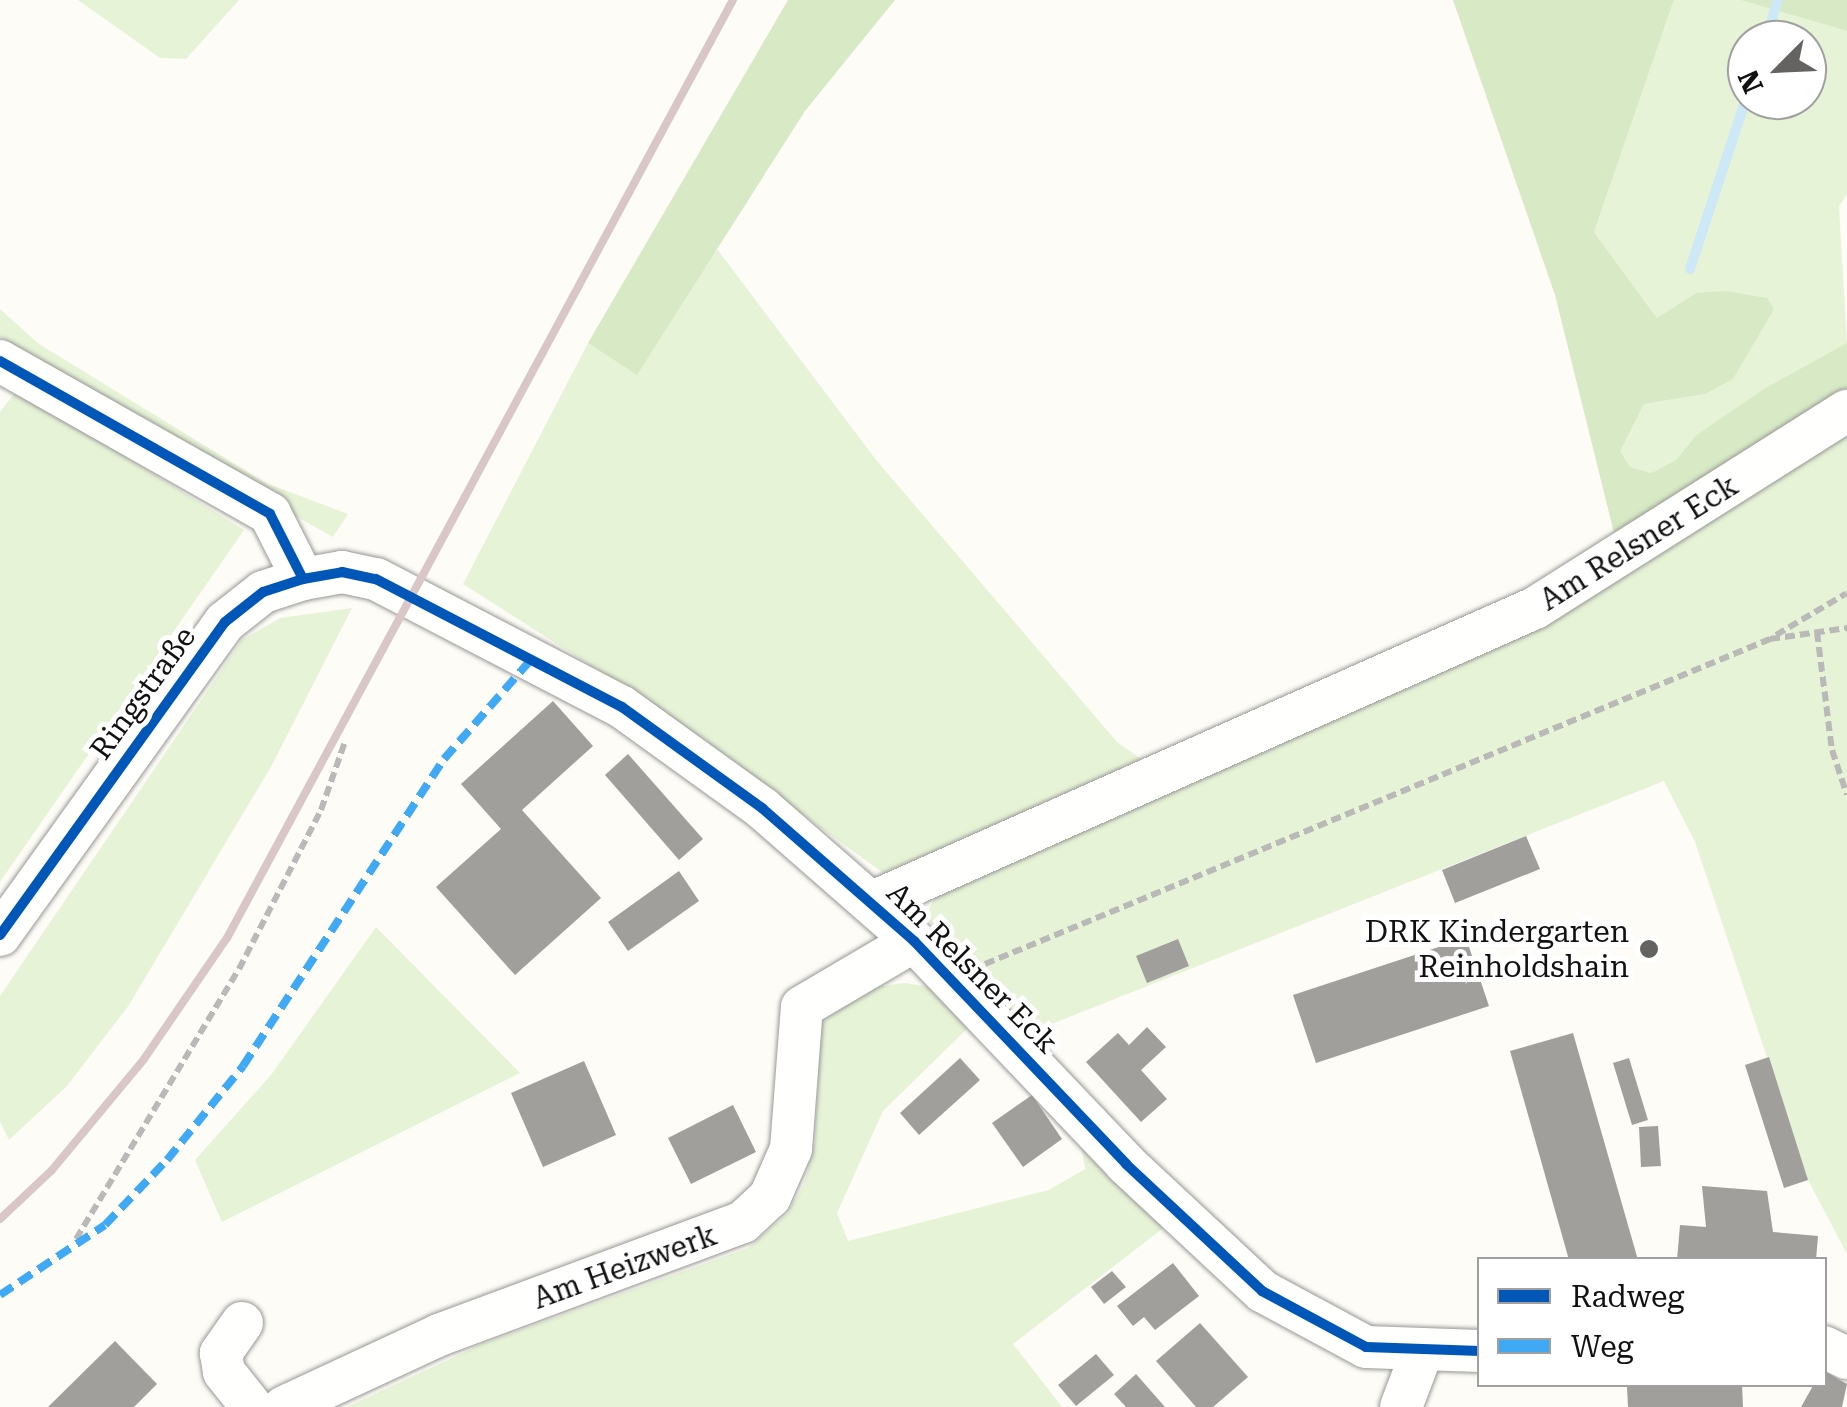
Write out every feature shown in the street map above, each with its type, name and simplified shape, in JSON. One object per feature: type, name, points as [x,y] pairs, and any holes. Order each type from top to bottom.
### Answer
[{"type":"street","points":[[0,361],[270,514],[303,578]]},
{"type":"street","name":"Am Relsner Eck","points":[[873,902],[1535,608],[1847,411]]},
{"type":"street","name":"Am Relsner Eck","points":[[303,578],[342,572],[376,579],[622,708],[762,808],[914,941],[1126,1164],[1262,1291],[1366,1347],[1477,1351]]},
{"type":"street","name":"Ringstraße","points":[[0,935],[225,622],[263,592],[303,578]]},
{"type":"street","name":"Am Heizwerk","points":[[284,1407],[439,1335],[743,1222],[770,1196],[791,1149],[784,1013],[914,941]]},
{"type":"street","points":[[242,1323],[221,1353],[224,1372],[252,1407]]},
{"type":"street","points":[[1401,1407],[1423,1349]]},
{"type":"path","points":[[954,982],[1770,638],[1847,594]]},
{"type":"path","points":[[1770,638],[1847,628]]},
{"type":"path","points":[[1816,632],[1832,750],[1847,796]]},
{"type":"path","points":[[76,1239],[238,969],[321,810],[345,742]]},
{"type":"green space","points":[[78,0],[239,0],[186,59],[160,58]]},
{"type":"green space","points":[[788,0],[895,0],[805,111],[637,375],[588,343]]},
{"type":"green space","points":[[1453,0],[1674,0],[1594,232],[1657,318],[1696,293],[1725,291],[1767,298],[1774,309],[1733,379],[1705,394],[1644,404],[1620,451],[1630,467],[1651,473],[1676,460],[1695,436],[1764,389],[1847,343],[1847,388],[1614,533],[1555,295]]},
{"type":"green space","points":[[1674,0],[1740,0],[1809,20],[1727,20],[1727,120],[1827,120],[1827,25],[1847,31],[1847,194],[1839,207],[1847,343],[1695,436],[1676,460],[1651,473],[1630,467],[1619,451],[1644,404],[1705,394],[1696,293],[1657,318],[1594,232]]},
{"type":"green space","points":[[1740,0],[1847,0],[1847,31],[1827,25],[1827,20],[1809,20]]},
{"type":"green space","points":[[717,249],[877,461],[1117,742],[1141,759],[886,875],[635,694],[463,584],[588,343],[637,374]]},
{"type":"green space","points":[[0,309],[39,344],[266,483],[348,514],[333,537],[152,436],[0,337]]},
{"type":"green space","points":[[17,390],[244,530],[0,882],[0,412]]},
{"type":"green space","points":[[1847,433],[1847,1254],[1808,1180],[1695,842],[1664,781],[1029,1033],[925,916],[942,885]]},
{"type":"green space","points":[[352,608],[272,765],[129,1005],[67,1086],[9,1140],[0,1122],[0,996],[242,640],[280,618]]},
{"type":"green space","points":[[376,927],[520,1073],[222,1222],[195,1160],[271,1075]]},
{"type":"green space","points":[[905,983],[930,987],[971,1025],[883,1111],[837,1213],[848,1241],[1049,1190],[1085,1169],[1082,1149],[1166,1226],[1013,1344],[1062,1407],[347,1407],[482,1344],[748,1248],[787,1214],[804,1184],[815,1142],[820,1028],[830,1012],[874,987]]},
{"type":"building","points":[[553,701],[593,746],[522,810],[601,898],[515,975],[436,887],[501,829],[461,784]]},
{"type":"building","points":[[628,754],[703,839],[679,860],[605,775]]},
{"type":"building","points":[[1526,836],[1540,869],[1455,903],[1442,870]]},
{"type":"building","points":[[679,871],[699,901],[628,951],[608,922]]},
{"type":"building","points":[[1466,938],[1489,1006],[1316,1063],[1293,995]]},
{"type":"building","points":[[1178,939],[1189,966],[1147,983],[1136,956]]},
{"type":"building","points":[[1147,1027],[1166,1047],[1141,1070],[1167,1099],[1141,1122],[1086,1062],[1118,1033],[1129,1045]]},
{"type":"building","points":[[1573,1033],[1637,1257],[1568,1257],[1510,1051]]},
{"type":"building","points":[[1769,1057],[1808,1180],[1784,1188],[1745,1065]]},
{"type":"building","points":[[960,1058],[980,1080],[919,1135],[900,1113]]},
{"type":"building","points":[[1629,1058],[1648,1120],[1632,1125],[1613,1063]]},
{"type":"building","points":[[584,1061],[616,1135],[543,1167],[511,1093]]},
{"type":"building","points":[[1032,1095],[1062,1139],[1023,1167],[992,1123]]},
{"type":"building","points":[[733,1105],[756,1152],[691,1184],[668,1138]]},
{"type":"building","points":[[1658,1126],[1661,1166],[1641,1167],[1639,1127]]},
{"type":"building","points":[[1702,1186],[1767,1191],[1773,1232],[1818,1236],[1816,1257],[1677,1257],[1680,1225],[1706,1227]]},
{"type":"building","points":[[1173,1263],[1199,1296],[1155,1330],[1144,1317],[1133,1326],[1117,1306]]},
{"type":"building","points":[[1112,1271],[1126,1287],[1104,1304],[1091,1287]]},
{"type":"building","points":[[1200,1323],[1248,1377],[1213,1407],[1196,1407],[1156,1361]]},
{"type":"building","points":[[115,1341],[157,1384],[134,1407],[48,1407]]},
{"type":"building","points":[[1096,1354],[1114,1375],[1076,1406],[1058,1385]]},
{"type":"building","points":[[1827,1373],[1847,1384],[1842,1407],[1801,1407],[1812,1387],[1827,1387]]},
{"type":"building","points":[[1136,1374],[1165,1407],[1126,1407],[1114,1394]]},
{"type":"building","points":[[1627,1387],[1742,1387],[1743,1407],[1628,1407]]},
{"type":"waterway","points":[[1772,20],[1778,0]]},
{"type":"waterway","points":[[1690,269],[1739,120]]},
{"type":"railway","points":[[0,1219],[52,1170],[144,1059],[227,938],[733,0]]},
{"type":"marked path","points":[[0,1295],[105,1225],[167,1160],[243,1066],[444,759],[529,662]]},
{"type":"cycle path","points":[[0,361],[270,514],[303,579]]},
{"type":"cycle path","points":[[0,935],[225,622],[263,592],[303,579],[342,572],[376,579],[622,707],[762,808],[914,941],[1126,1164],[1262,1291],[1366,1347],[1477,1351]]},
{"type":"place","name":"DRK Kindergarten Reinholdshain","points":[[1649,949]]}]
